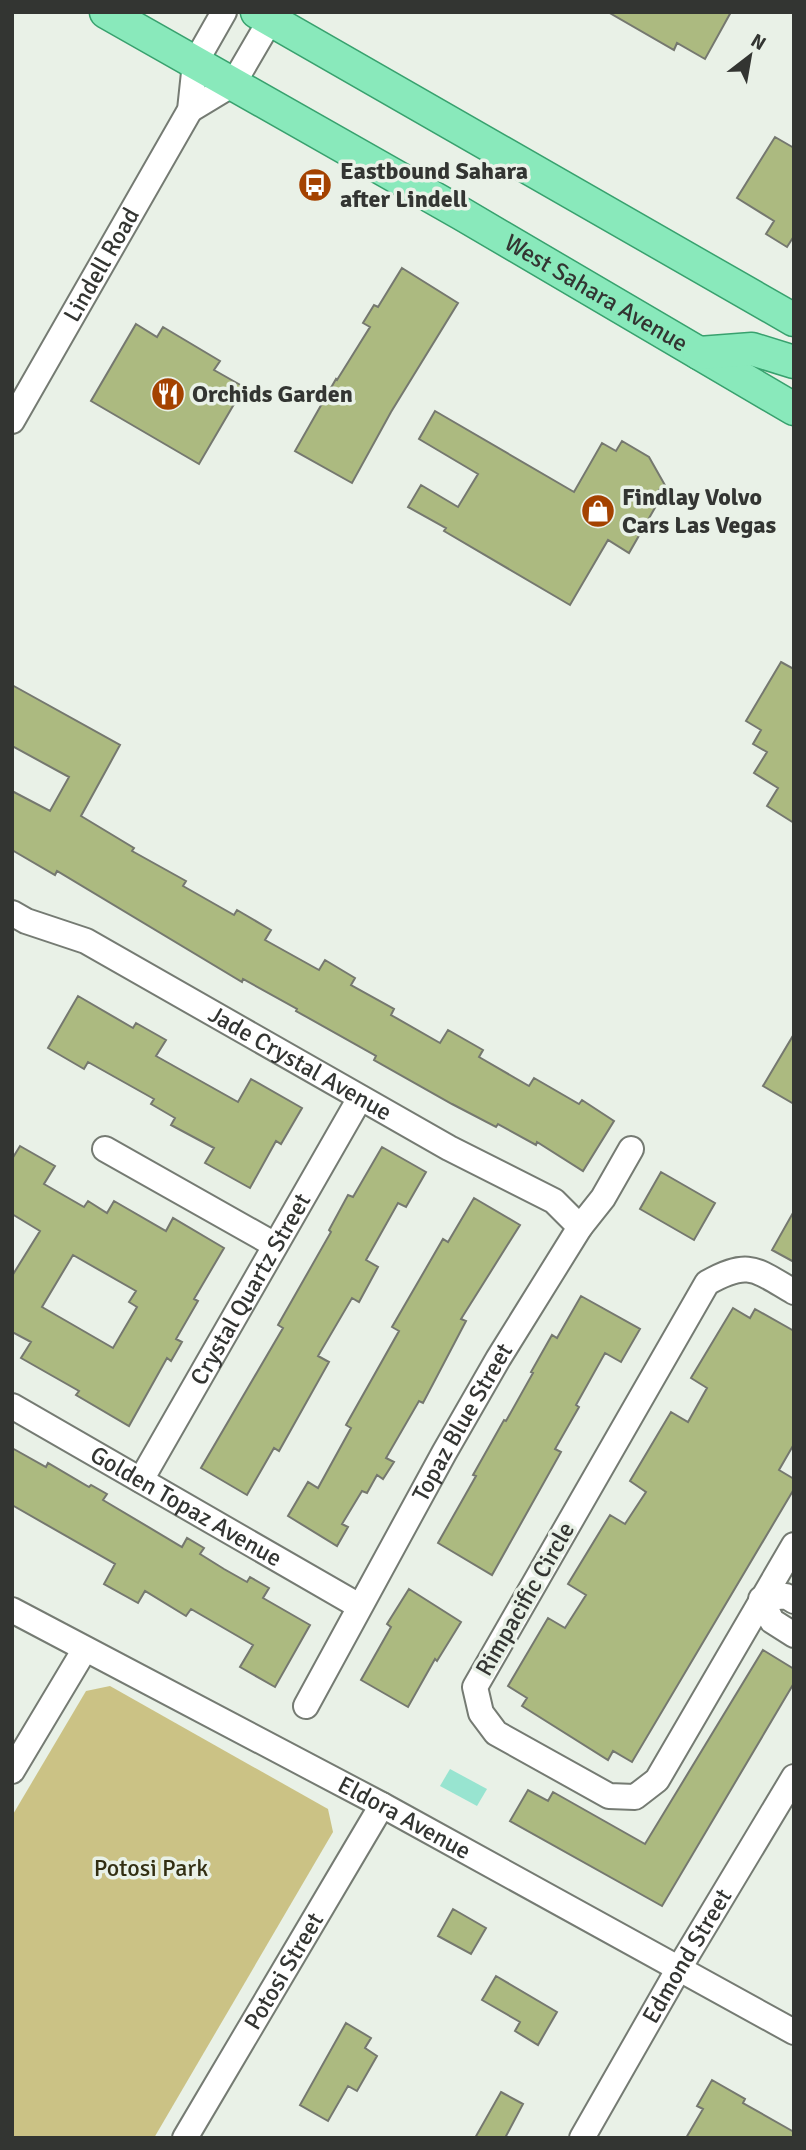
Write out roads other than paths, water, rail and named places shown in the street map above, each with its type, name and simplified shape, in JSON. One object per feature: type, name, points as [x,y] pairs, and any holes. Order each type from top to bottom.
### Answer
[{"type":"main road","name":"West Sahara Avenue","points":[[106,12],[463,214],[793,408]]},
{"type":"main road","points":[[267,15],[794,320]]},
{"type":"main road","points":[[699,353],[752,349],[794,362]]},
{"type":"street","name":"Lindell Road","points":[[12,421],[190,110],[195,63],[224,12]]},
{"type":"street","name":"Lindell Road","points":[[190,110],[233,84],[267,15]]},
{"type":"street","name":"Jade Crystal Avenue","points":[[12,913],[26,921],[86,941],[449,1148],[554,1201],[580,1227]]},
{"type":"street","name":"Crystal Quartz Street","points":[[141,1480],[360,1098]]},
{"type":"street","points":[[105,1149],[275,1245]]},
{"type":"street","name":"Topaz Blue Street","points":[[306,1706],[491,1370],[580,1227],[603,1198],[631,1149]]},
{"type":"street","name":"Rimpacific Circle","points":[[794,1292],[754,1269],[729,1271],[707,1283],[475,1687],[481,1713],[496,1733],[609,1796],[635,1797],[657,1780],[794,1545]]},
{"type":"street","name":"Golden Topaz Avenue","points":[[12,1406],[359,1606]]},
{"type":"street","points":[[794,1601],[786,1596],[761,1599],[772,1621],[794,1635]]},
{"type":"street","name":"Eldora Avenue","points":[[12,1609],[382,1805],[794,2032]]},
{"type":"street","points":[[12,1771],[85,1649]]},
{"type":"street","name":"Edmond Street","points":[[582,2138],[678,1970],[794,1777]]},
{"type":"street","name":"Potosi Street","points":[[185,2138],[382,1805]]},
{"type":"place","name":"Eastbound Sahara after Lindell","points":[[315,185]]},
{"type":"place","name":"Orchids Garden","points":[[168,394]]},
{"type":"place","name":"Findlay Volvo Cars Las Vegas","points":[[598,511]]},
{"type":"park label","name":"Potosi Park","points":[[151,1868]]}]
